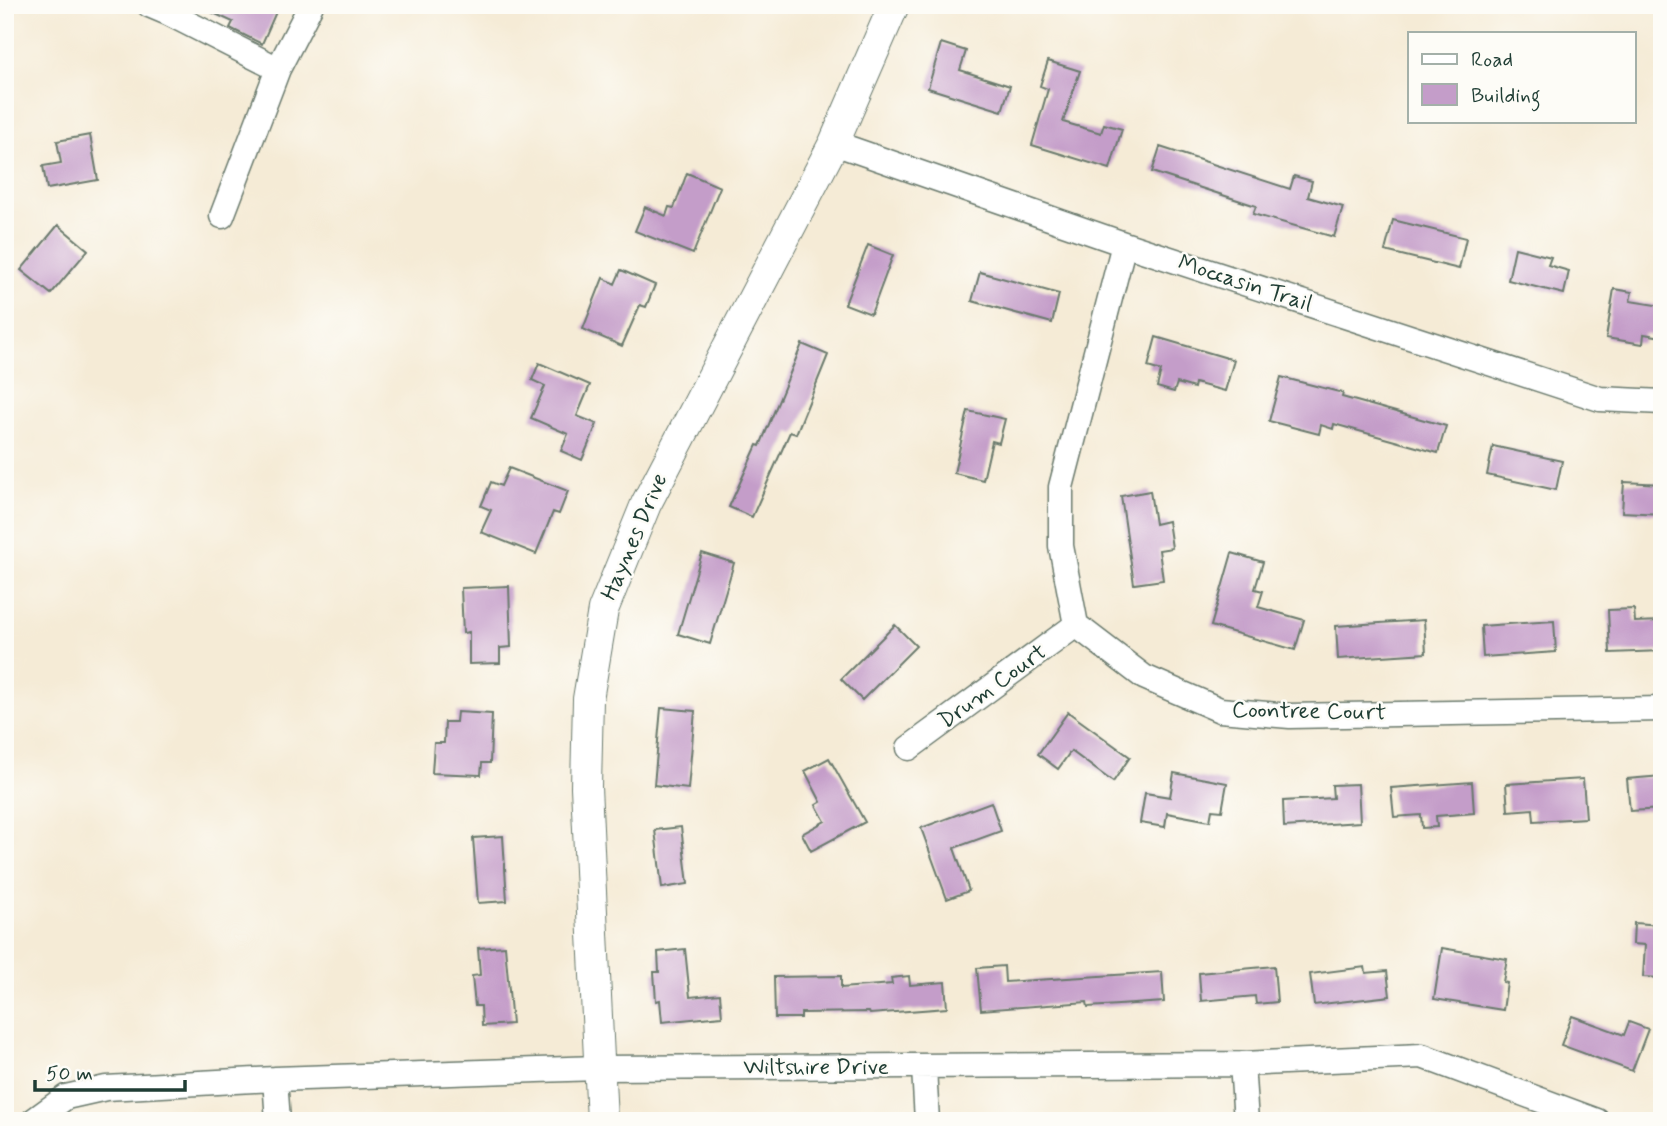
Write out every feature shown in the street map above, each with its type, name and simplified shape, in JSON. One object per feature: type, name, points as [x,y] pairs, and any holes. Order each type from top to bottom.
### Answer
[{"type":"street","points":[[149,5],[278,69]]},
{"type":"street","points":[[222,216],[278,69],[311,5]]},
{"type":"street","name":"Haynes Drive","points":[[602,1121],[586,787],[588,699],[603,610],[646,505],[834,143],[894,5]]},
{"type":"street","name":"Moccasin Trail","points":[[834,143],[1124,244],[1600,399],[1662,402]]},
{"type":"street","points":[[1076,625],[1061,546],[1061,487],[1124,244]]},
{"type":"street","name":"Coontree Court","points":[[1076,625],[1144,677],[1220,710],[1290,716],[1662,709]]},
{"type":"street","name":"Drum Court","points":[[909,748],[1076,625]]},
{"type":"street","name":"Wiltshire Drive","points":[[33,1121],[66,1097],[106,1088],[275,1079],[598,1068],[1242,1064],[1422,1056],[1598,1121]]},
{"type":"street","points":[[1242,1064],[1246,1121]]},
{"type":"street","points":[[924,1068],[927,1121]]},
{"type":"street","points":[[275,1079],[278,1121]]},
{"type":"building","points":[[196,5],[279,5],[262,44],[230,28],[233,22]]},
{"type":"building","points":[[941,43],[966,51],[960,70],[1010,86],[1002,111],[928,88]]},
{"type":"building","points":[[1048,61],[1080,71],[1063,122],[1101,133],[1104,124],[1122,129],[1110,169],[1032,145],[1048,89],[1040,86]]},
{"type":"building","points":[[90,135],[98,180],[47,189],[43,166],[61,163],[57,141]]},
{"type":"building","points":[[1160,147],[1290,189],[1294,176],[1312,181],[1308,197],[1343,207],[1334,237],[1253,214],[1256,206],[1152,172]]},
{"type":"building","points":[[687,173],[720,187],[693,254],[635,231],[645,207],[666,216],[669,207],[674,208]]},
{"type":"building","points":[[1393,220],[1466,238],[1459,269],[1385,251]]},
{"type":"building","points":[[58,225],[88,250],[51,294],[21,270]]},
{"type":"building","points":[[868,245],[893,255],[871,314],[845,304]]},
{"type":"building","points":[[1515,248],[1551,257],[1548,265],[1569,271],[1564,294],[1508,280]]},
{"type":"building","points":[[621,270],[655,285],[646,307],[640,305],[622,346],[583,329],[603,278],[615,284]]},
{"type":"building","points":[[980,272],[1059,294],[1052,323],[972,301]]},
{"type":"building","points":[[1614,289],[1632,292],[1630,301],[1662,306],[1662,337],[1644,334],[1643,344],[1606,338]]},
{"type":"building","points":[[1156,337],[1234,360],[1225,391],[1195,383],[1194,388],[1177,383],[1174,392],[1157,387],[1161,371],[1148,367]]},
{"type":"building","points":[[802,344],[828,355],[796,434],[790,432],[752,517],[729,507],[757,445],[760,446]]},
{"type":"building","points":[[539,363],[590,385],[577,416],[597,424],[582,460],[561,451],[568,434],[531,418],[545,386],[532,380]]},
{"type":"building","points":[[1281,377],[1343,393],[1342,397],[1446,426],[1438,453],[1334,424],[1333,429],[1321,425],[1319,434],[1269,421]]},
{"type":"building","points":[[968,411],[1005,419],[999,443],[992,441],[983,480],[954,473]]},
{"type":"building","points":[[1493,446],[1562,461],[1556,490],[1487,475]]},
{"type":"building","points":[[509,468],[568,491],[559,514],[553,512],[536,554],[481,532],[491,510],[481,506],[491,482],[501,486]]},
{"type":"building","points":[[1624,482],[1662,484],[1662,514],[1622,512]]},
{"type":"building","points":[[1150,491],[1155,524],[1168,521],[1172,548],[1159,550],[1163,580],[1134,584],[1121,496]]},
{"type":"building","points":[[702,553],[734,563],[710,644],[678,634]]},
{"type":"building","points":[[1232,553],[1263,562],[1255,589],[1263,591],[1258,607],[1304,620],[1295,650],[1211,626]]},
{"type":"building","points":[[509,586],[511,647],[500,648],[500,663],[469,664],[469,632],[463,633],[461,588]]},
{"type":"building","points":[[1634,609],[1635,622],[1662,621],[1662,651],[1610,653],[1608,610]]},
{"type":"building","points":[[1424,620],[1426,653],[1338,659],[1336,626]]},
{"type":"building","points":[[1554,621],[1556,652],[1483,657],[1481,626]]},
{"type":"building","points":[[895,625],[916,646],[862,700],[841,679]]},
{"type":"building","points":[[661,708],[695,711],[688,789],[654,785]]},
{"type":"building","points":[[457,712],[492,714],[490,763],[482,763],[481,775],[432,773],[434,743],[444,743],[445,722],[456,722]]},
{"type":"building","points":[[1068,712],[1130,757],[1113,782],[1071,751],[1058,769],[1038,754]]},
{"type":"building","points":[[829,758],[865,822],[811,851],[802,834],[825,821],[816,805],[821,802],[805,771]]},
{"type":"building","points":[[1174,773],[1227,783],[1222,811],[1212,810],[1210,821],[1167,813],[1165,827],[1140,823],[1145,793],[1170,797]]},
{"type":"building","points":[[1662,776],[1662,809],[1630,811],[1627,779]]},
{"type":"building","points":[[1583,779],[1586,818],[1534,821],[1533,809],[1508,811],[1506,784]]},
{"type":"building","points":[[1472,782],[1474,813],[1436,816],[1437,827],[1422,828],[1421,815],[1394,817],[1391,788]]},
{"type":"building","points":[[1358,784],[1360,822],[1284,827],[1283,801],[1333,798],[1332,785]]},
{"type":"building","points":[[991,802],[1001,831],[954,848],[969,891],[947,899],[921,828]]},
{"type":"building","points":[[681,827],[688,884],[662,888],[655,830]]},
{"type":"building","points":[[503,836],[507,901],[478,903],[473,838]]},
{"type":"building","points":[[1634,923],[1662,925],[1662,978],[1643,977],[1645,945],[1633,944]]},
{"type":"building","points":[[505,946],[512,1024],[482,1026],[481,1006],[475,1006],[472,976],[480,975],[478,948]]},
{"type":"building","points":[[1442,948],[1507,959],[1503,982],[1507,983],[1503,1010],[1434,999]]},
{"type":"building","points":[[685,949],[690,997],[720,994],[722,1016],[662,1022],[660,1000],[656,1001],[654,972],[659,972],[658,952]]},
{"type":"building","points":[[1004,966],[1005,982],[1162,972],[1164,1002],[1088,1007],[1087,1002],[981,1010],[977,968]]},
{"type":"building","points":[[1274,966],[1277,1002],[1256,1004],[1255,996],[1201,1001],[1199,973]]},
{"type":"building","points":[[1365,967],[1366,973],[1387,971],[1390,996],[1314,1005],[1310,974]]},
{"type":"building","points":[[841,976],[841,988],[892,984],[891,978],[909,976],[910,985],[945,982],[947,1008],[870,1014],[801,1013],[801,1018],[775,1018],[774,977]]},
{"type":"building","points":[[1572,1016],[1624,1035],[1629,1022],[1648,1029],[1632,1071],[1561,1045]]}]
